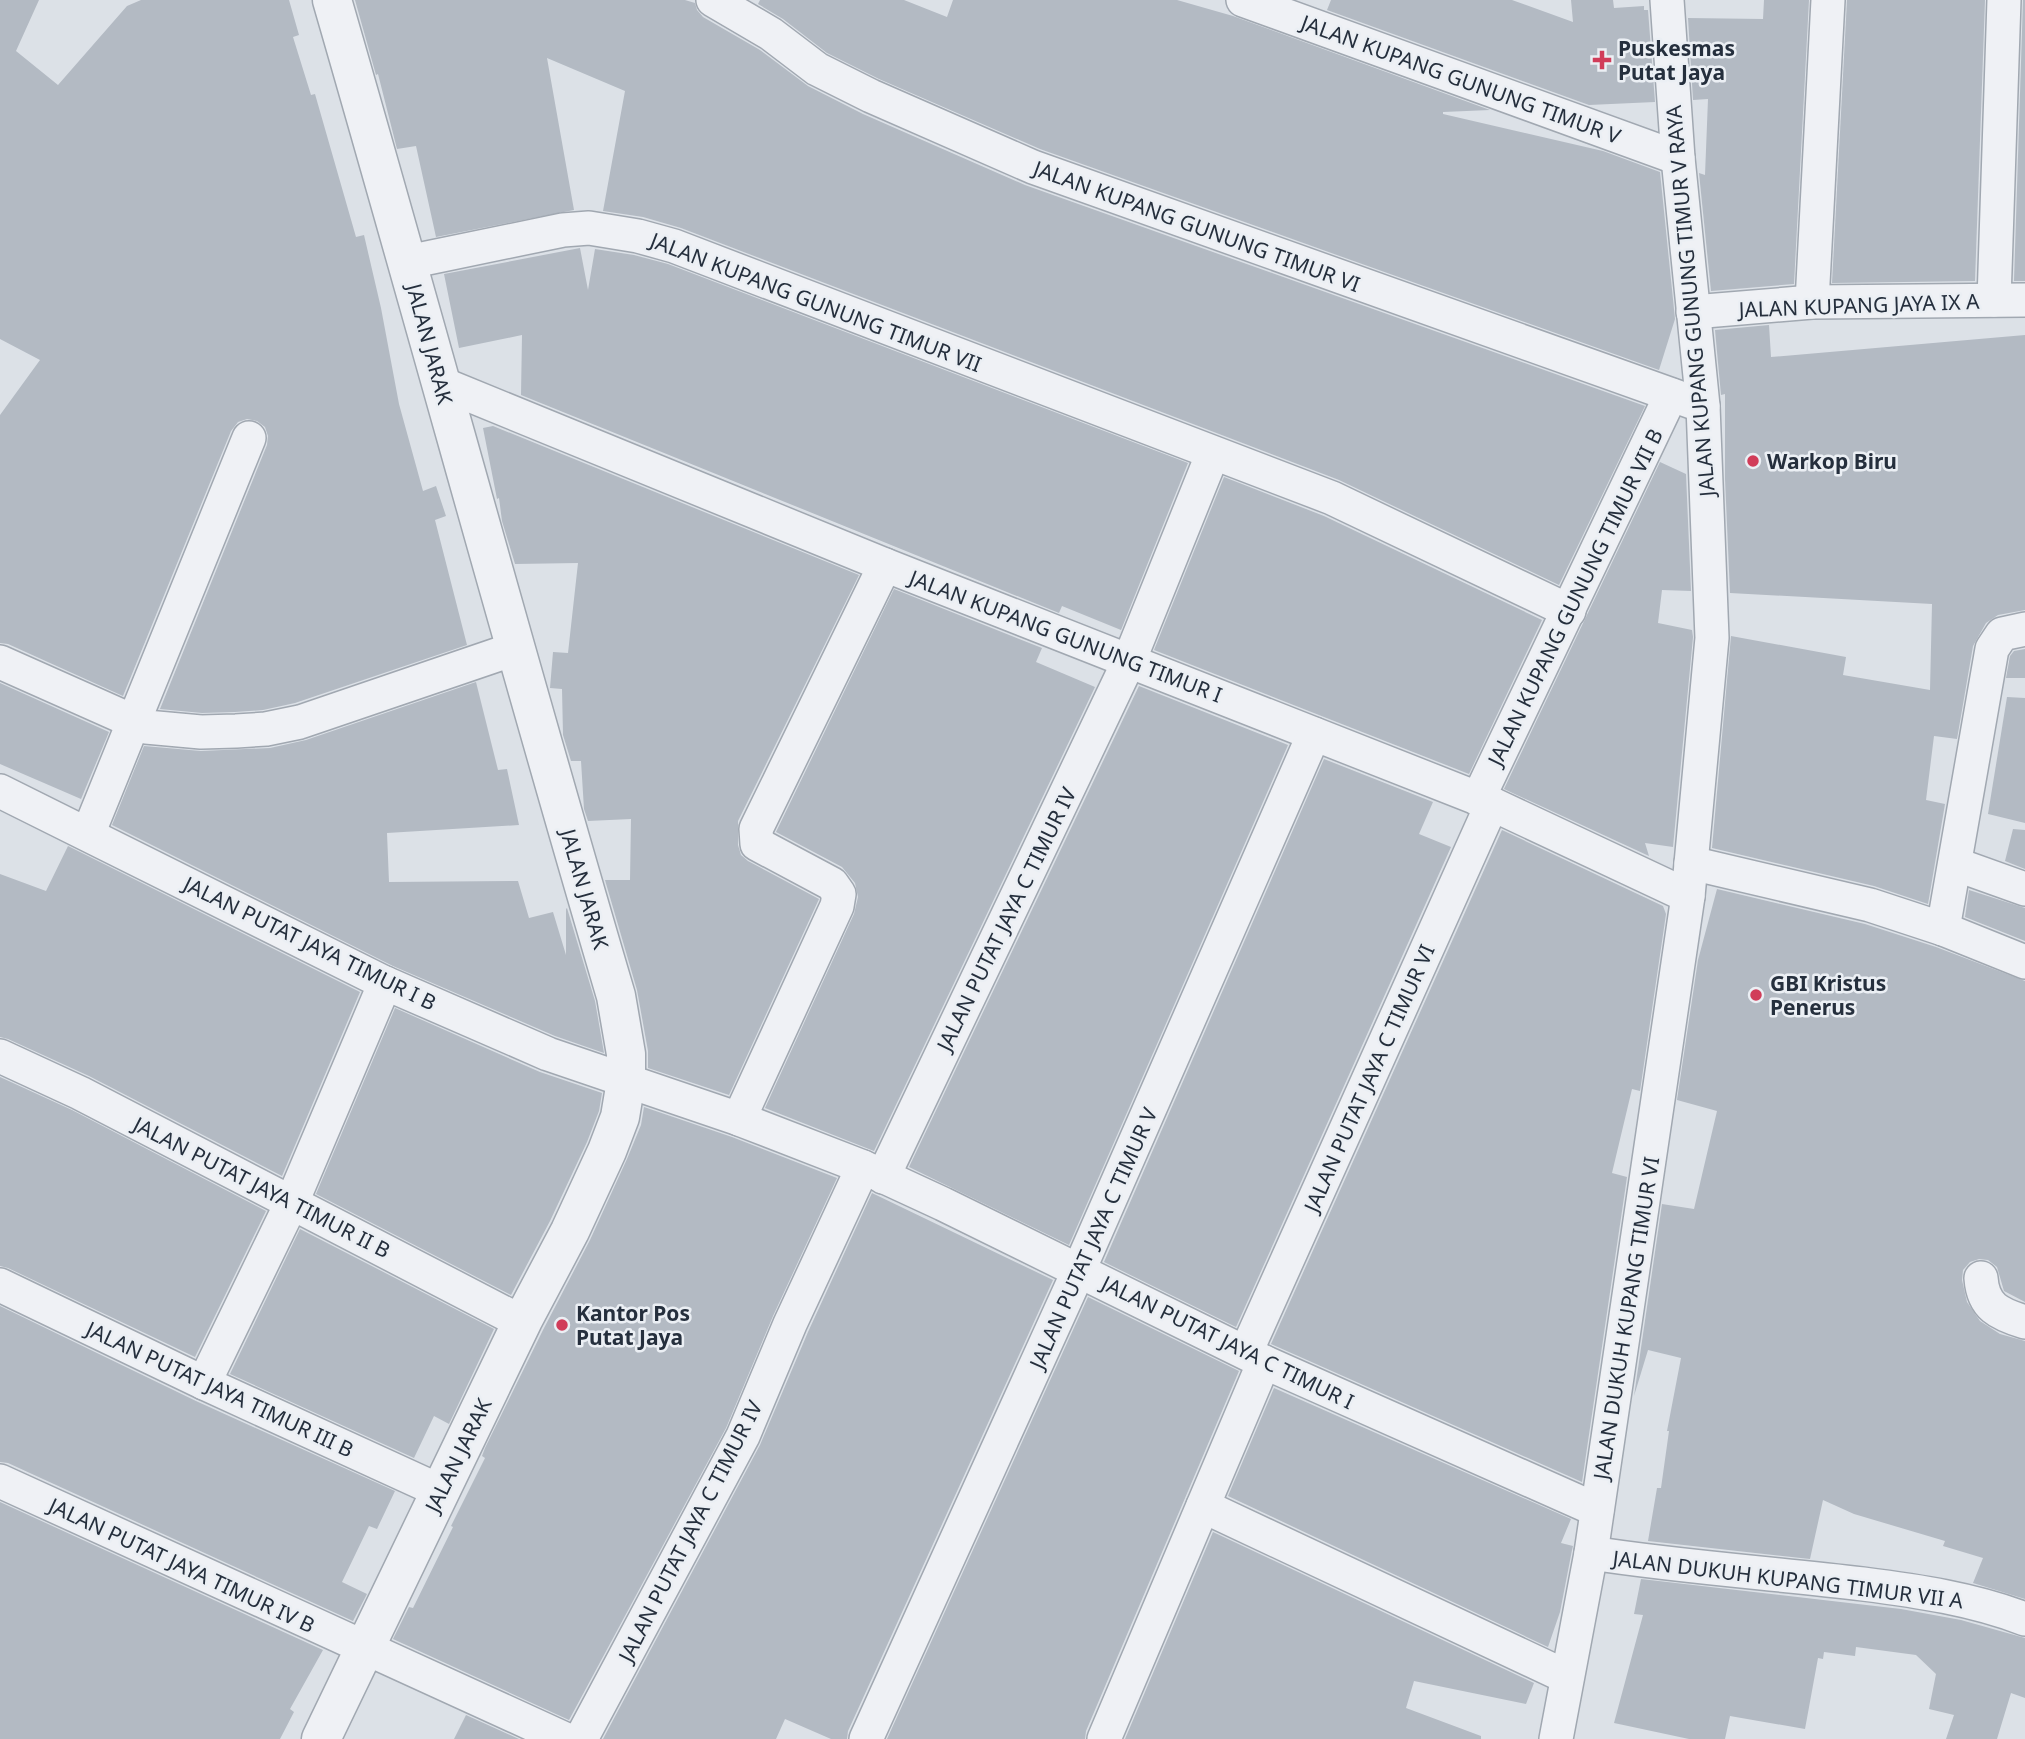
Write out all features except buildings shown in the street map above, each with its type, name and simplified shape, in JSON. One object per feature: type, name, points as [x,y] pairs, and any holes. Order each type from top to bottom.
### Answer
[{"type":"street","name":"JALAN JARAK","points":[[321,1739],[523,1320],[570,1231],[620,1117],[626,1081],[626,1054],[616,996],[332,0]]},
{"type":"street","name":"JALAN KUPANG GUNUNG TIMUR VI","points":[[713,0],[771,34],[817,69],[871,96],[1033,167],[1703,406]]},
{"type":"street","name":"JALAN KUPANG GUNUNG TIMUR V RAYA","points":[[1667,0],[1678,158],[1703,406],[1712,638],[1688,896]]},
{"type":"street","points":[[1812,302],[1828,0]]},
{"type":"street","points":[[2004,0],[2010,300]]},
{"type":"street","name":"JALAN KUPANG GUNUNG TIMUR V","points":[[1262,3],[1678,158]]},
{"type":"street","name":"JALAN KUPANG GUNUNG TIMUR VII","points":[[408,262],[563,230],[589,228],[638,236],[674,246],[1332,498],[1569,611]]},
{"type":"street","name":"JALAN KUPANG JAYA IX A","points":[[1693,312],[1812,302],[2010,300]]},
{"type":"street","name":"JALAN KUPANG GUNUNG TIMUR I","points":[[440,383],[885,565],[1485,802],[1688,896]]},
{"type":"street","name":"JALAN KUPANG GUNUNG TIMUR VII B","points":[[1485,802],[1569,611],[1671,395]]},
{"type":"street","points":[[88,834],[249,438]]},
{"type":"street","points":[[1129,661],[1213,453]]},
{"type":"street","points":[[739,1119],[837,906],[839,894],[832,884],[757,844],[756,830],[885,565]]},
{"type":"street","points":[[1944,929],[1992,649],[2002,634],[2010,630],[2025,629]]},
{"type":"street","points":[[0,662],[146,727],[201,732],[266,729],[300,722],[517,648]]},
{"type":"street","name":"JALAN PUTAT JAYA C TIMUR IV","points":[[581,1739],[743,1436],[790,1324],[873,1172],[1129,661]]},
{"type":"street","name":"JALAN PUTAT JAYA C TIMUR V","points":[[866,1739],[1079,1270],[1314,734]]},
{"type":"street","name":"JALAN PUTAT JAYA TIMUR I B","points":[[0,791],[385,983],[548,1055],[626,1081]]},
{"type":"street","name":"JALAN PUTAT JAYA C TIMUR VI","points":[[1104,1739],[1203,1506],[1255,1357],[1485,802]]},
{"type":"street","points":[[1691,863],[1871,905],[1944,929],[2025,962]]},
{"type":"street","points":[[1955,864],[2025,889]]},
{"type":"street","name":"JALAN DUKUH KUPANG TIMUR VI","points":[[1556,1739],[1591,1553],[1688,896]]},
{"type":"street","points":[[204,1383],[292,1202],[385,983]]},
{"type":"street","name":"JALAN PUTAT JAYA TIMUR II B","points":[[0,1056],[80,1093],[512,1317],[523,1320]]},
{"type":"street","name":"JALAN PUTAT JAYA C TIMUR I","points":[[626,1081],[739,1119],[873,1172],[1255,1357],[1597,1510]]},
{"type":"street","points":[[1981,1278],[1982,1293],[1987,1302],[1996,1310],[2025,1322]]},
{"type":"street","name":"JALAN PUTAT JAYA TIMUR III B","points":[[0,1285],[204,1383],[440,1491]]},
{"type":"street","name":"JALAN PUTAT JAYA TIMUR IV B","points":[[0,1481],[565,1739]]},
{"type":"street","points":[[1203,1506],[1567,1677]]},
{"type":"street","name":"JALAN DUKUH KUPANG TIMUR VII A","points":[[1591,1553],[1638,1561],[1778,1574],[1945,1595],[2025,1619]]},
{"type":"place","name":"Puskesmas Putat Jaya","points":[[1602,60]]},
{"type":"place","name":"Warkop Biru","points":[[1753,461]]},
{"type":"place","name":"GBI Kristus Penerus","points":[[1756,995]]},
{"type":"place","name":"Kantor Pos Putat Jaya","points":[[562,1325]]}]
